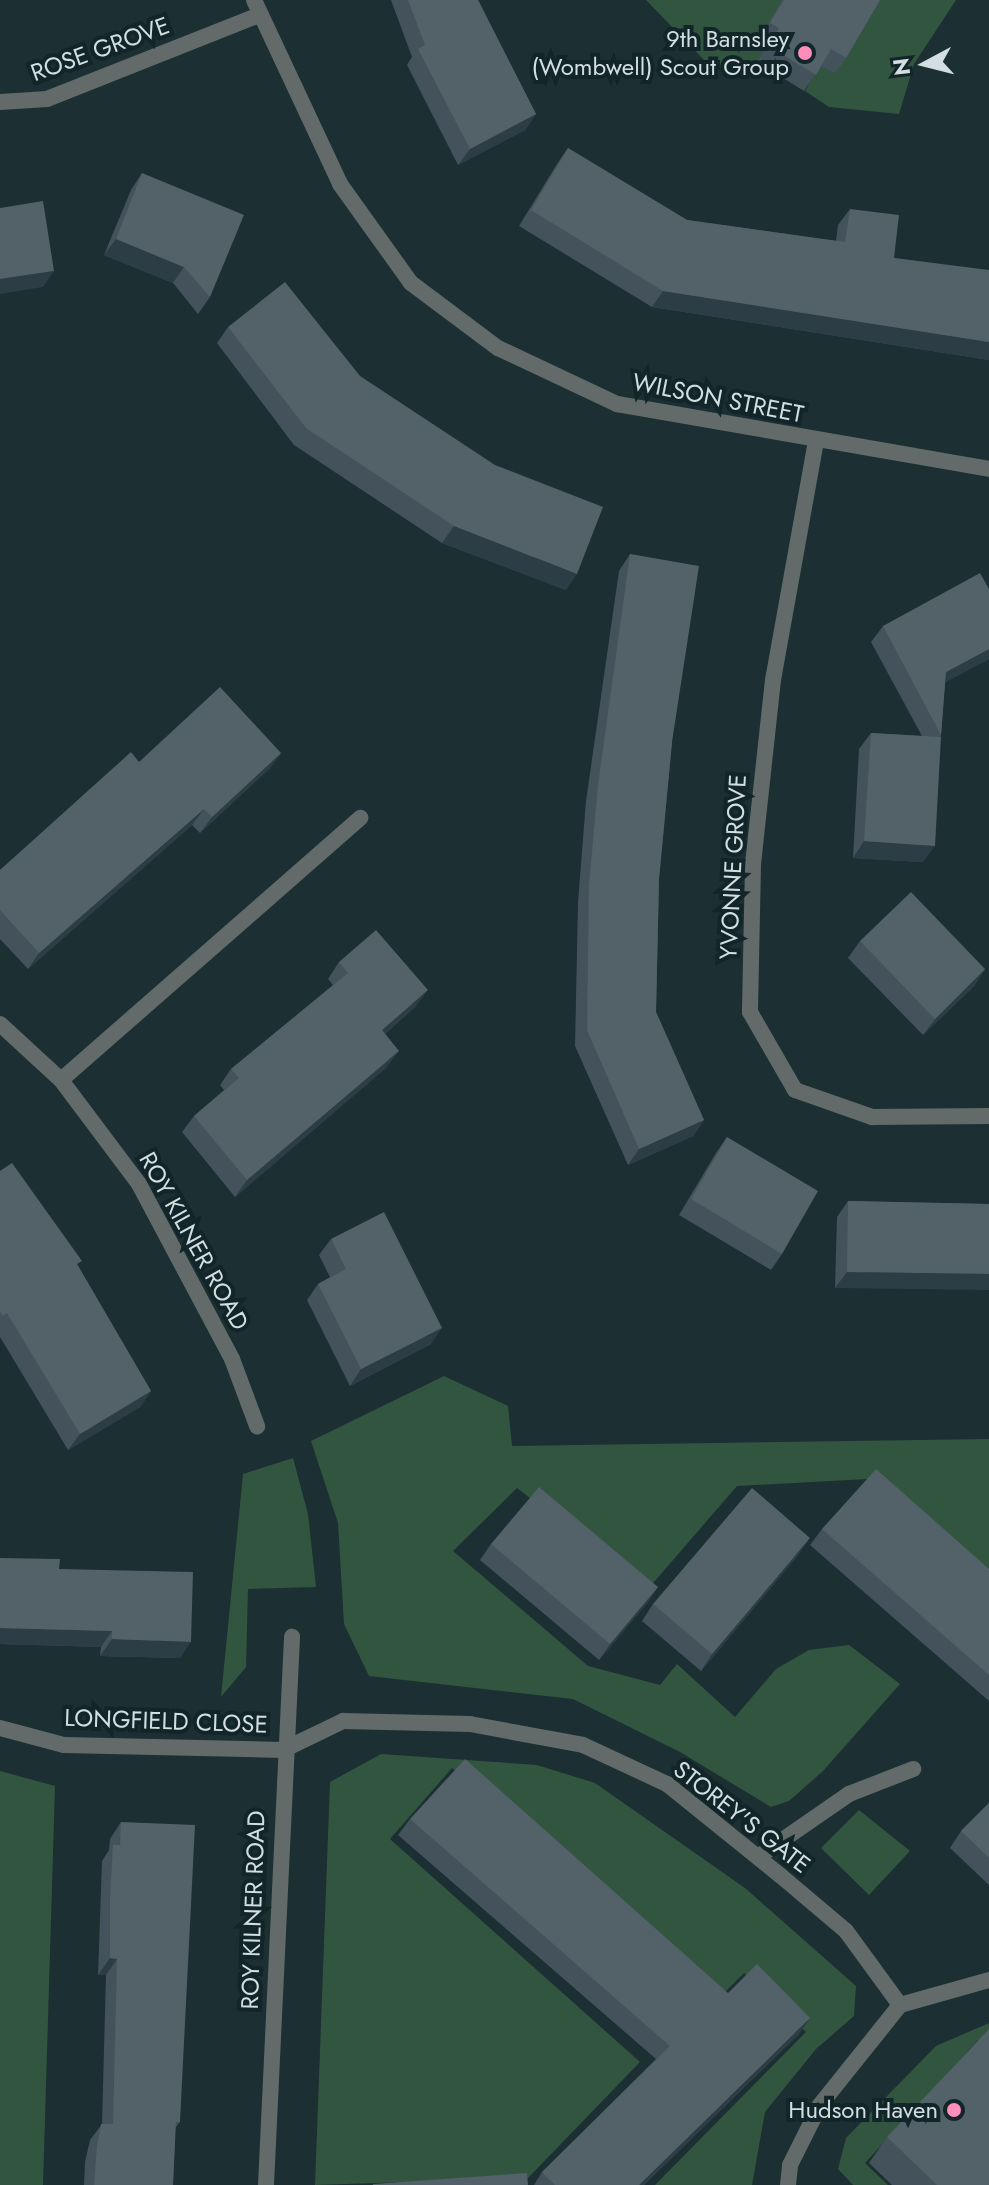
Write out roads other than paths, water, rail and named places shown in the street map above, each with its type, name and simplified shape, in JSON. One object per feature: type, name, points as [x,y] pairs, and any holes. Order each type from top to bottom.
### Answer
[{"type":"street","name":"ROSE GROVE","points":[[0,102],[47,99],[256,7]]},
{"type":"street","name":"WILSON STREET","points":[[256,7],[340,184],[411,283],[498,348],[617,404],[989,469]]},
{"type":"street","name":"YVONNE GROVE","points":[[816,441],[773,680],[753,865],[750,1012],[795,1090],[872,1117],[989,1116]]},
{"type":"street","points":[[61,1080],[360,818]]},
{"type":"street","name":"ROY KILNER ROAD","points":[[0,1024],[61,1080],[139,1184],[184,1262],[232,1359],[257,1426]]},
{"type":"street","name":"ROY KILNER ROAD","points":[[266,2185],[283,1750],[292,1637]]},
{"type":"street","name":"STOREY'S GATE","points":[[283,1750],[343,1721],[470,1724],[583,1745],[667,1784],[758,1857],[846,1931],[900,2005]]},
{"type":"street","name":"LONGFIELD CLOSE","points":[[0,1728],[64,1745],[283,1750]]},
{"type":"street","points":[[758,1857],[849,1794],[913,1769]]},
{"type":"street","points":[[788,2185],[790,2165],[820,2105],[900,2005],[989,1980]]},
{"type":"place","name":"9th Barnsley (Wombwell) Scout Group","points":[[805,53]]},
{"type":"place","name":"Hudson Haven","points":[[954,2110]]}]
